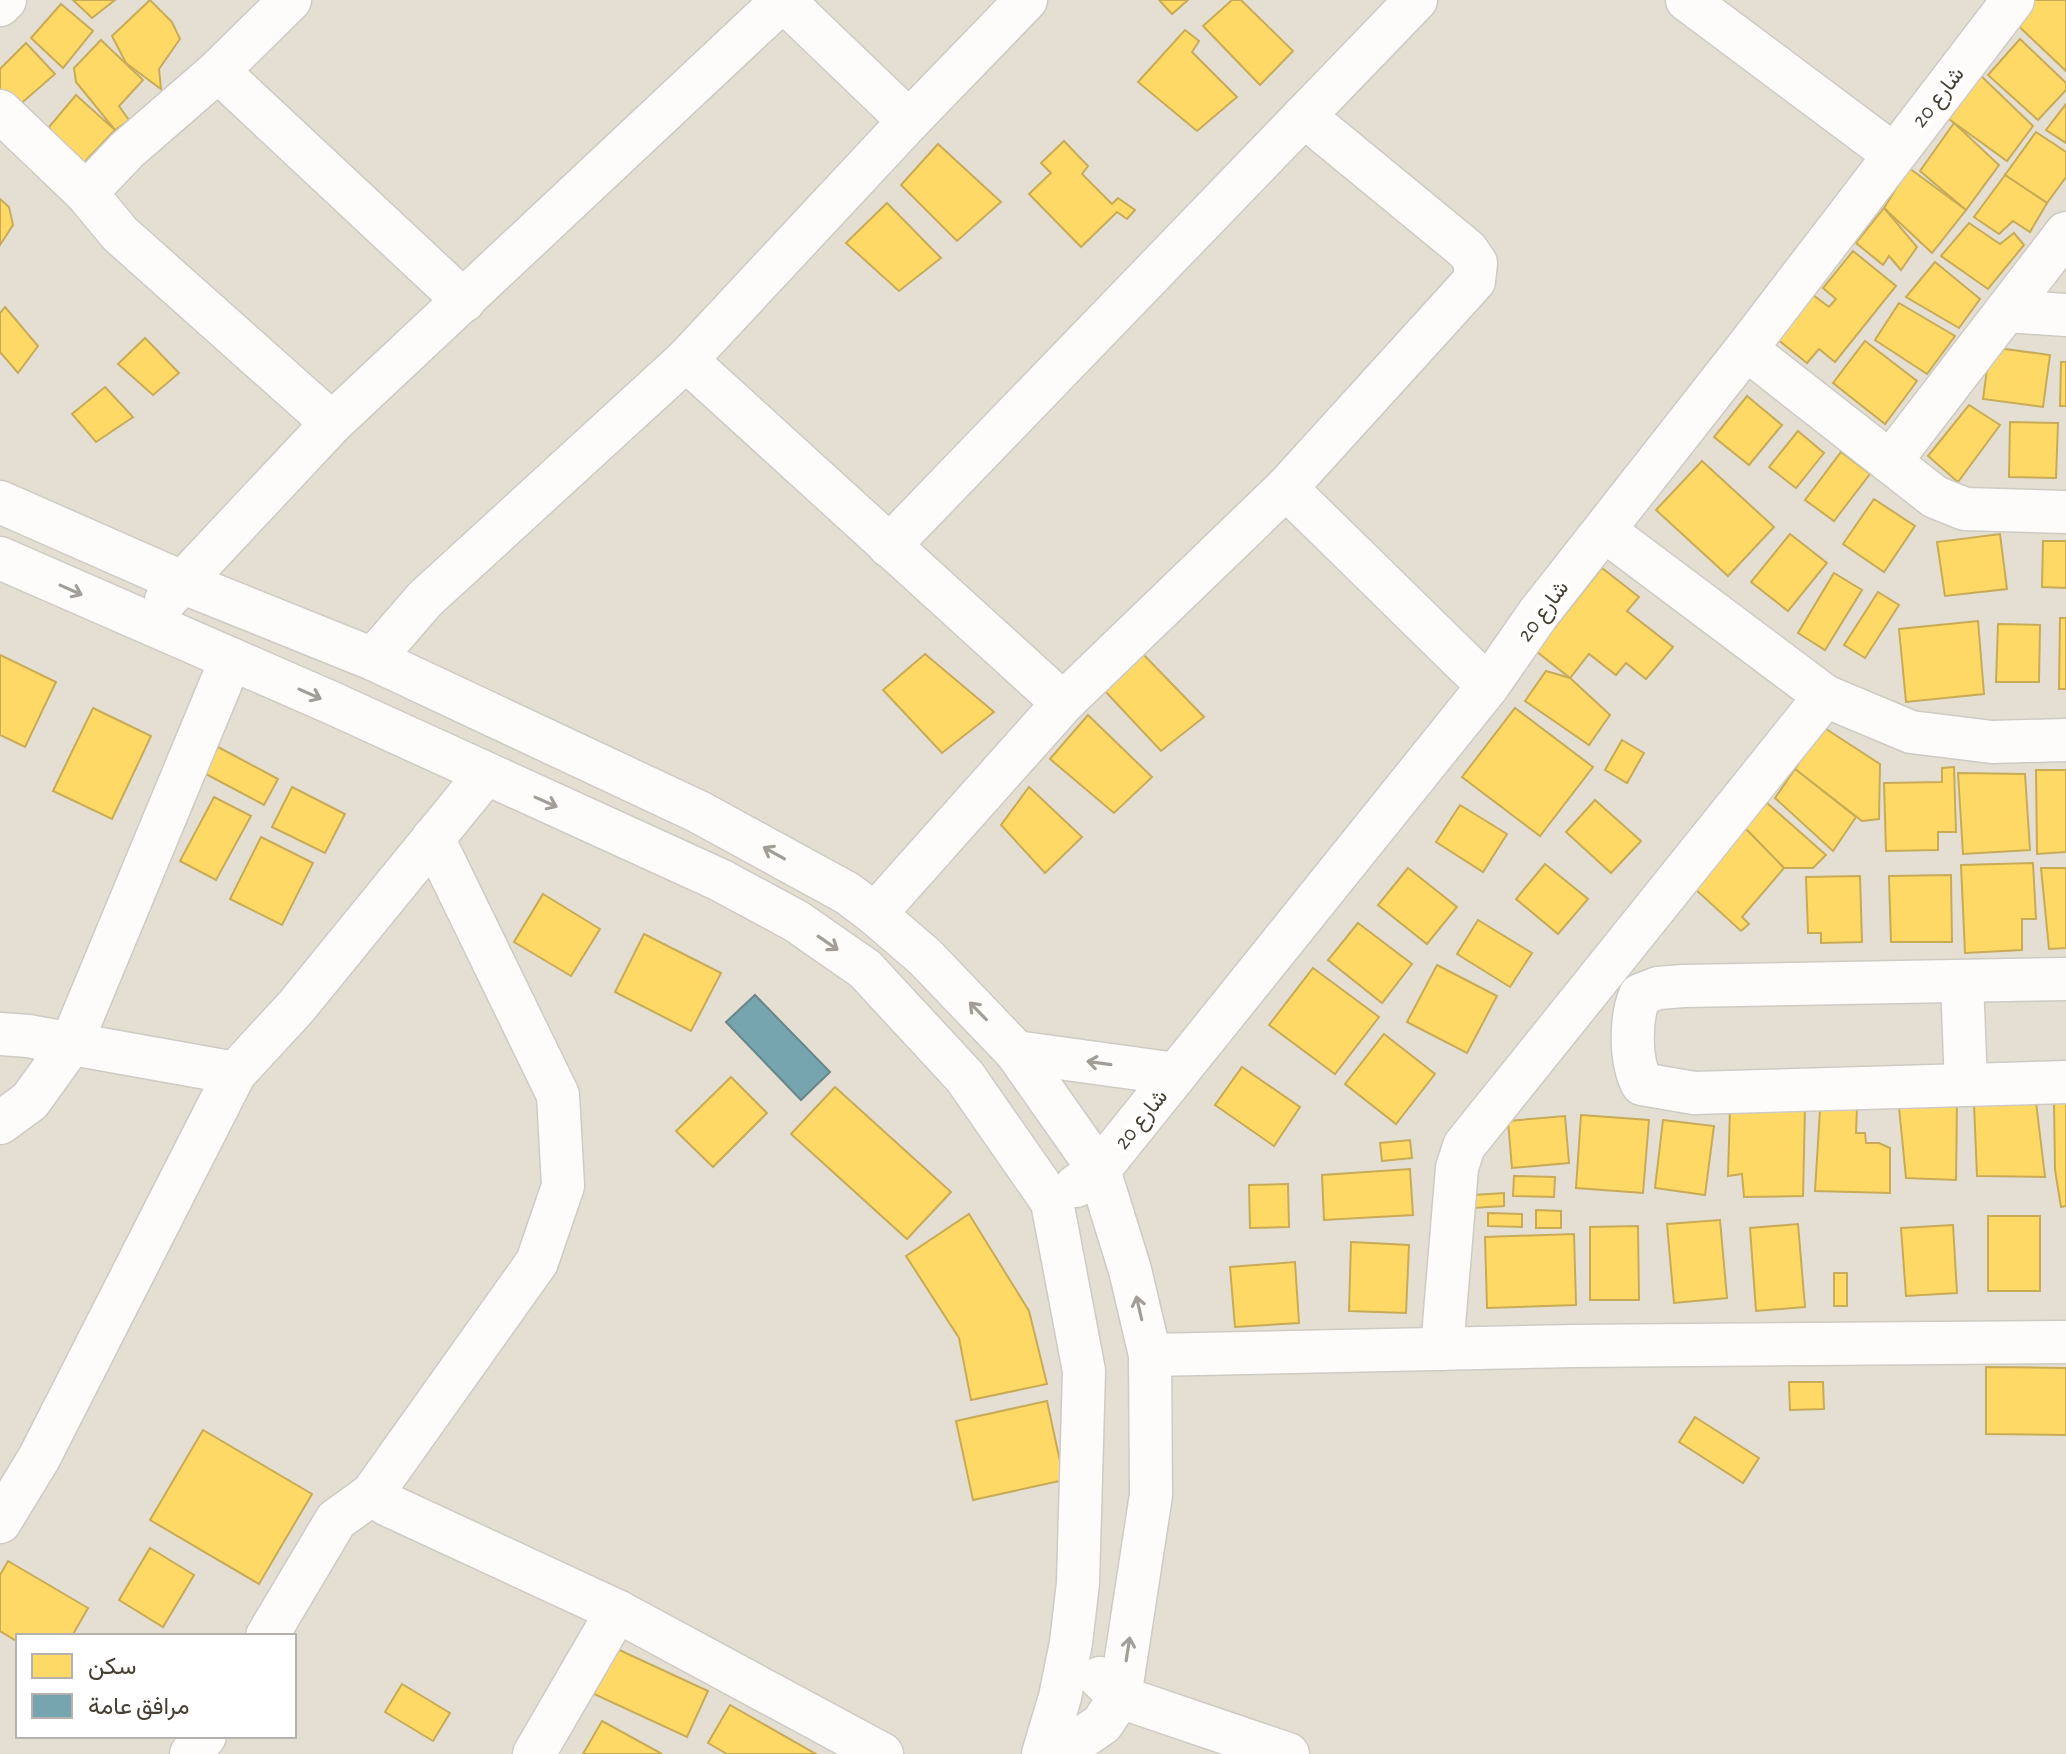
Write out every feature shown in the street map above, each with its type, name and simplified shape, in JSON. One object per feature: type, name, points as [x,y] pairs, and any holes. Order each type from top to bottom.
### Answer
[{"type":"street","points":[[0,5],[5,0]]},
{"type":"street","points":[[86,193],[127,150],[218,71],[290,0]]},
{"type":"street","points":[[145,622],[332,423],[783,0],[909,121]]},
{"type":"street","points":[[373,659],[425,599],[686,360],[1026,0]]},
{"type":"street","points":[[889,546],[1416,0]]},
{"type":"street","points":[[1687,0],[1733,13],[1893,154]]},
{"type":"street","name":"شارع 20","points":[[1052,1202],[1099,1170],[1488,686],[1538,614],[2013,0]]},
{"type":"street","points":[[218,71],[464,301]]},
{"type":"street","points":[[0,111],[86,193],[120,234],[332,423]]},
{"type":"street","points":[[875,914],[1063,703],[1286,488],[1474,281],[1476,263],[1467,250],[1304,116]]},
{"type":"street","points":[[1890,462],[2066,233]]},
{"type":"street","points":[[2006,311],[2066,315]]},
{"type":"street","points":[[1746,349],[1935,497],[1965,509],[2066,512]]},
{"type":"street","points":[[686,360],[1063,703]]},
{"type":"street","points":[[1286,488],[1488,686]]},
{"type":"street","points":[[0,502],[184,583],[373,659],[699,812],[847,893],[875,914],[925,957],[1016,1052],[1099,1170],[1130,1270],[1150,1355],[1151,1495],[1120,1697],[1102,1724],[1058,1754]]},
{"type":"street","points":[[1605,531],[1825,696],[1911,732],[1992,742],[2066,740]]},
{"type":"street","points":[[0,558],[720,880],[796,921],[865,969],[965,1077],[1052,1202],[1084,1371],[1078,1583],[1071,1643],[1060,1697],[1043,1754]]},
{"type":"street","points":[[0,1123],[30,1101],[71,1044],[231,659]]},
{"type":"street","points":[[1442,1349],[1457,1168],[1464,1146],[1825,696]]},
{"type":"street","points":[[0,1522],[39,1458],[235,1073],[296,1007],[485,775]]},
{"type":"street","points":[[268,1634],[336,1520],[372,1494],[537,1262],[563,1186],[558,1095],[433,838]]},
{"type":"street","points":[[2066,979],[1658,988],[1640,995],[1634,1009],[1635,1071],[1642,1084],[1694,1093],[2066,1082]]},
{"type":"street","points":[[1962,981],[1966,1085]]},
{"type":"street","points":[[0,1034],[235,1073]]},
{"type":"street","points":[[1016,1052],[1176,1074]]},
{"type":"street","points":[[1150,1355],[2066,1342]]},
{"type":"street","points":[[372,1494],[386,1504],[617,1611],[882,1754]]},
{"type":"street","points":[[534,1754],[617,1611]]},
{"type":"street","points":[[1071,1643],[1080,1659],[1120,1697],[1288,1754]]},
{"type":"street","points":[[191,1754],[203,1738]]},
{"type":"shaded area","points":[[0,0],[2066,0],[2066,1754],[0,1754]]},
{"type":"building: سكن","points":[[73,0],[115,0],[92,18]]},
{"type":"building: سكن","points":[[150,0],[172,22],[180,39],[159,69],[161,89],[126,63],[112,36]]},
{"type":"building: سكن","points":[[1159,0],[1188,0],[1172,14]]},
{"type":"building: سكن","points":[[1232,0],[1241,0],[1293,51],[1260,85],[1203,26]]},
{"type":"building: سكن","points":[[2028,0],[2066,0],[2066,71],[2011,19]]},
{"type":"building: سكن","points":[[61,4],[93,31],[63,68],[31,38]]},
{"type":"building: سكن","points":[[1185,30],[1199,41],[1192,52],[1237,97],[1197,131],[1138,82]]},
{"type":"building: سكن","points":[[2020,39],[2066,83],[2066,90],[2038,120],[1988,75]]},
{"type":"building: سكن","points":[[101,40],[143,80],[119,106],[129,120],[115,130],[76,82],[74,68]]},
{"type":"building: سكن","points":[[26,43],[55,74],[17,107],[0,93],[0,69]]},
{"type":"building: سكن","points":[[1977,72],[2033,126],[2007,161],[1942,114]]},
{"type":"building: سكن","points":[[76,95],[115,130],[76,171],[49,127]]},
{"type":"building: سكن","points":[[2066,104],[2066,143],[2046,130]]},
{"type":"building: سكن","points":[[1954,123],[1999,165],[1966,210],[1920,171]]},
{"type":"building: سكن","points":[[2036,132],[2066,152],[2066,177],[2047,203],[2005,175]]},
{"type":"building: سكن","points":[[1064,141],[1088,166],[1082,174],[1112,204],[1118,198],[1135,210],[1127,219],[1117,212],[1081,247],[1029,194],[1051,173],[1041,163]]},
{"type":"building: سكن","points":[[938,144],[1001,202],[957,241],[901,185]]},
{"type":"building: سكن","points":[[1909,168],[1966,210],[1932,253],[1884,208]]},
{"type":"building: سكن","points":[[2005,175],[2047,203],[2030,232],[2013,221],[1999,234],[1974,217]]},
{"type":"building: سكن","points":[[0,199],[9,207],[13,225],[0,245]]},
{"type":"building: سكن","points":[[887,203],[941,258],[899,291],[846,243]]},
{"type":"building: سكن","points":[[1884,208],[1917,247],[1901,270],[1889,256],[1883,265],[1856,243]]},
{"type":"building: سكن","points":[[1969,223],[2000,244],[2014,233],[2024,245],[1988,289],[1941,256]]},
{"type":"building: سكن","points":[[1853,251],[1896,286],[1835,362],[1819,349],[1807,363],[1777,339],[1813,295],[1829,307],[1836,299],[1823,288]]},
{"type":"building: سكن","points":[[1935,262],[1980,299],[1959,328],[1906,297]]},
{"type":"building: سكن","points":[[1899,303],[1955,336],[1927,374],[1875,340]]},
{"type":"building: سكن","points":[[5,307],[38,346],[18,373],[0,352],[0,313]]},
{"type":"building: سكن","points":[[145,338],[179,373],[153,395],[118,364]]},
{"type":"building: سكن","points":[[1865,341],[1917,381],[1885,424],[1833,383]]},
{"type":"building: سكن","points":[[1990,347],[2050,355],[2043,407],[1983,399]]},
{"type":"building: سكن","points":[[2061,362],[2066,362],[2066,406],[2060,406]]},
{"type":"building: سكن","points":[[105,387],[133,417],[96,442],[72,414]]},
{"type":"building: سكن","points":[[1747,396],[1782,425],[1749,465],[1714,437]]},
{"type":"building: سكن","points":[[1969,405],[2000,425],[1958,482],[1928,456]]},
{"type":"building: سكن","points":[[2010,422],[2058,423],[2056,478],[2009,477]]},
{"type":"building: سكن","points":[[1798,431],[1824,453],[1796,488],[1769,467]]},
{"type":"building: سكن","points":[[1841,452],[1870,474],[1834,521],[1805,500]]},
{"type":"building: سكن","points":[[1702,461],[1774,527],[1728,576],[1656,510]]},
{"type":"building: سكن","points":[[1874,499],[1915,526],[1884,572],[1843,544]]},
{"type":"building: سكن","points":[[1790,534],[1827,563],[1788,611],[1751,582]]},
{"type":"building: سكن","points":[[2000,534],[2007,589],[1945,596],[1937,542]]},
{"type":"building: سكن","points":[[2043,541],[2066,541],[2066,588],[2042,587]]},
{"type":"building: سكن","points":[[1602,568],[1639,597],[1627,611],[1673,647],[1646,679],[1626,663],[1616,675],[1589,654],[1570,678],[1536,651]]},
{"type":"building: سكن","points":[[1834,573],[1862,590],[1825,650],[1798,633]]},
{"type":"building: سكن","points":[[1878,592],[1899,605],[1865,658],[1844,645]]},
{"type":"building: سكن","points":[[2060,618],[2066,618],[2066,689],[2059,689]]},
{"type":"building: سكن","points":[[1978,621],[1984,694],[1906,702],[1899,629]]},
{"type":"building: سكن","points":[[1998,624],[2040,625],[2039,682],[1996,682]]},
{"type":"building: سكن","points":[[1141,652],[1204,717],[1161,751],[1105,691]]},
{"type":"building: سكن","points":[[925,654],[994,712],[942,753],[883,690]]},
{"type":"building: سكن","points":[[0,655],[56,682],[25,747],[0,735]]},
{"type":"building: سكن","points":[[1546,671],[1570,678],[1610,715],[1589,745],[1525,701]]},
{"type":"building: سكن","points":[[93,708],[151,736],[112,819],[53,791]]},
{"type":"building: سكن","points":[[1515,708],[1593,767],[1540,836],[1462,777]]},
{"type":"building: سكن","points":[[1088,715],[1152,777],[1114,813],[1050,759]]},
{"type":"building: سكن","points":[[1823,727],[1880,764],[1879,819],[1862,821],[1795,769]]},
{"type":"building: سكن","points":[[1622,740],[1644,753],[1627,783],[1605,770]]},
{"type":"building: سكن","points":[[218,747],[278,779],[264,805],[204,773]]},
{"type":"building: سكن","points":[[1954,767],[1956,832],[1938,832],[1938,850],[1886,851],[1884,783],[1942,782],[1942,768]]},
{"type":"building: سكن","points":[[1795,769],[1856,817],[1833,851],[1775,798]]},
{"type":"building: سكن","points":[[2036,770],[2066,770],[2066,852],[2037,854]]},
{"type":"building: سكن","points":[[1958,773],[2025,774],[2030,850],[1963,854]]},
{"type":"building: سكن","points":[[292,787],[345,814],[325,853],[272,827]]},
{"type":"building: سكن","points":[[1029,787],[1082,837],[1045,873],[1001,825]]},
{"type":"building: سكن","points":[[214,797],[251,816],[216,880],[180,861]]},
{"type":"building: سكن","points":[[1595,800],[1641,841],[1611,873],[1566,832]]},
{"type":"building: سكن","points":[[1767,803],[1826,855],[1813,868],[1784,868],[1744,827]]},
{"type":"building: سكن","points":[[1460,805],[1507,834],[1483,872],[1436,842]]},
{"type":"building: سكن","points":[[1744,827],[1784,868],[1742,917],[1749,924],[1741,931],[1695,889]]},
{"type":"building: سكن","points":[[261,837],[313,863],[282,925],[230,899]]},
{"type":"building: سكن","points":[[2033,863],[2036,919],[2022,919],[2022,950],[1965,953],[1961,865]]},
{"type":"building: سكن","points":[[1545,864],[1588,899],[1558,934],[1516,899]]},
{"type":"building: سكن","points":[[1408,868],[1457,907],[1427,944],[1378,905]]},
{"type":"building: سكن","points":[[2041,868],[2066,868],[2066,948],[2049,949]]},
{"type":"building: سكن","points":[[1951,875],[1952,942],[1891,942],[1889,876]]},
{"type":"building: سكن","points":[[1860,876],[1862,942],[1821,943],[1821,933],[1808,933],[1806,877]]},
{"type":"building: سكن","points":[[543,894],[600,929],[571,976],[514,942]]},
{"type":"building: سكن","points":[[1478,920],[1532,953],[1510,987],[1457,954]]},
{"type":"building: سكن","points":[[1358,923],[1412,964],[1382,1003],[1328,960]]},
{"type":"building: سكن","points":[[644,934],[721,973],[691,1031],[615,992]]},
{"type":"building: سكن","points":[[1437,965],[1497,996],[1467,1053],[1407,1022]]},
{"type":"building: سكن","points":[[1313,968],[1379,1017],[1335,1074],[1269,1025]]},
{"type":"building: سكن","points":[[1384,1034],[1435,1074],[1396,1124],[1345,1084]]},
{"type":"building: سكن","points":[[1242,1067],[1300,1107],[1274,1146],[1215,1105]]},
{"type":"building: سكن","points":[[731,1077],[767,1113],[713,1167],[676,1131]]},
{"type":"building: سكن","points":[[835,1087],[951,1192],[907,1239],[791,1134]]},
{"type":"building: سكن","points":[[1957,1101],[1956,1180],[1906,1178],[1899,1107]]},
{"type":"building: سكن","points":[[2036,1102],[2045,1177],[1977,1176],[1974,1104]]},
{"type":"building: سكن","points":[[2054,1103],[2066,1103],[2066,1206],[2061,1207],[2055,1170]]},
{"type":"building: سكن","points":[[1805,1107],[1803,1196],[1744,1197],[1742,1174],[1728,1176],[1730,1108]]},
{"type":"building: سكن","points":[[1857,1108],[1856,1133],[1865,1133],[1866,1143],[1879,1143],[1890,1148],[1890,1193],[1815,1191],[1820,1110]]},
{"type":"building: سكن","points":[[1581,1115],[1649,1120],[1643,1193],[1576,1188]]},
{"type":"building: سكن","points":[[1565,1116],[1569,1163],[1512,1168],[1508,1121]]},
{"type":"building: سكن","points":[[1663,1120],[1714,1126],[1705,1195],[1655,1188]]},
{"type":"building: سكن","points":[[1410,1140],[1412,1158],[1382,1161],[1380,1143]]},
{"type":"building: سكن","points":[[1410,1169],[1413,1215],[1324,1220],[1322,1175]]},
{"type":"building: سكن","points":[[1514,1176],[1555,1177],[1554,1197],[1513,1196]]},
{"type":"building: سكن","points":[[1288,1184],[1289,1227],[1250,1228],[1249,1185]]},
{"type":"building: سكن","points":[[1504,1193],[1504,1206],[1473,1208],[1473,1195]]},
{"type":"building: سكن","points":[[1536,1210],[1561,1211],[1561,1228],[1536,1228]]},
{"type":"building: سكن","points":[[1488,1213],[1522,1214],[1522,1227],[1488,1226]]},
{"type":"building: سكن","points":[[969,1214],[1029,1311],[1047,1384],[971,1400],[959,1338],[906,1256]]},
{"type":"building: سكن","points":[[1988,1216],[2040,1216],[2040,1291],[1988,1291]]},
{"type":"building: سكن","points":[[1720,1220],[1727,1298],[1674,1303],[1667,1224]]},
{"type":"building: سكن","points":[[1798,1224],[1805,1307],[1756,1311],[1750,1228]]},
{"type":"building: سكن","points":[[1953,1225],[1957,1293],[1906,1296],[1901,1228]]},
{"type":"building: سكن","points":[[1638,1226],[1639,1300],[1590,1300],[1590,1227]]},
{"type":"building: سكن","points":[[1574,1234],[1576,1305],[1487,1308],[1485,1237]]},
{"type":"building: سكن","points":[[1351,1242],[1409,1245],[1406,1313],[1349,1311]]},
{"type":"building: سكن","points":[[1295,1262],[1299,1323],[1235,1327],[1230,1267]]},
{"type":"building: سكن","points":[[1834,1273],[1847,1273],[1847,1306],[1834,1306]]},
{"type":"building: سكن","points":[[1986,1367],[2066,1368],[2066,1435],[1986,1434]]},
{"type":"building: سكن","points":[[1789,1382],[1823,1382],[1824,1409],[1790,1410]]},
{"type":"building: سكن","points":[[1047,1401],[1064,1480],[973,1500],[956,1421]]},
{"type":"building: سكن","points":[[1695,1417],[1759,1458],[1743,1483],[1679,1442]]},
{"type":"building: سكن","points":[[203,1430],[312,1494],[259,1584],[150,1520]]},
{"type":"building: سكن","points":[[150,1548],[194,1575],[163,1627],[119,1600]]},
{"type":"building: سكن","points":[[8,1561],[88,1608],[73,1634],[16,1634],[16,1641],[0,1631],[0,1575]]},
{"type":"building: سكن","points":[[615,1648],[708,1691],[687,1737],[594,1694]]},
{"type":"building: سكن","points":[[402,1684],[450,1713],[433,1741],[385,1712]]},
{"type":"building: سكن","points":[[730,1705],[816,1754],[727,1754],[708,1743]]},
{"type":"building: سكن","points":[[602,1721],[662,1754],[583,1754]]},
{"type":"building: مرافق عامة","points":[[755,995],[830,1072],[801,1100],[726,1022]]}]
